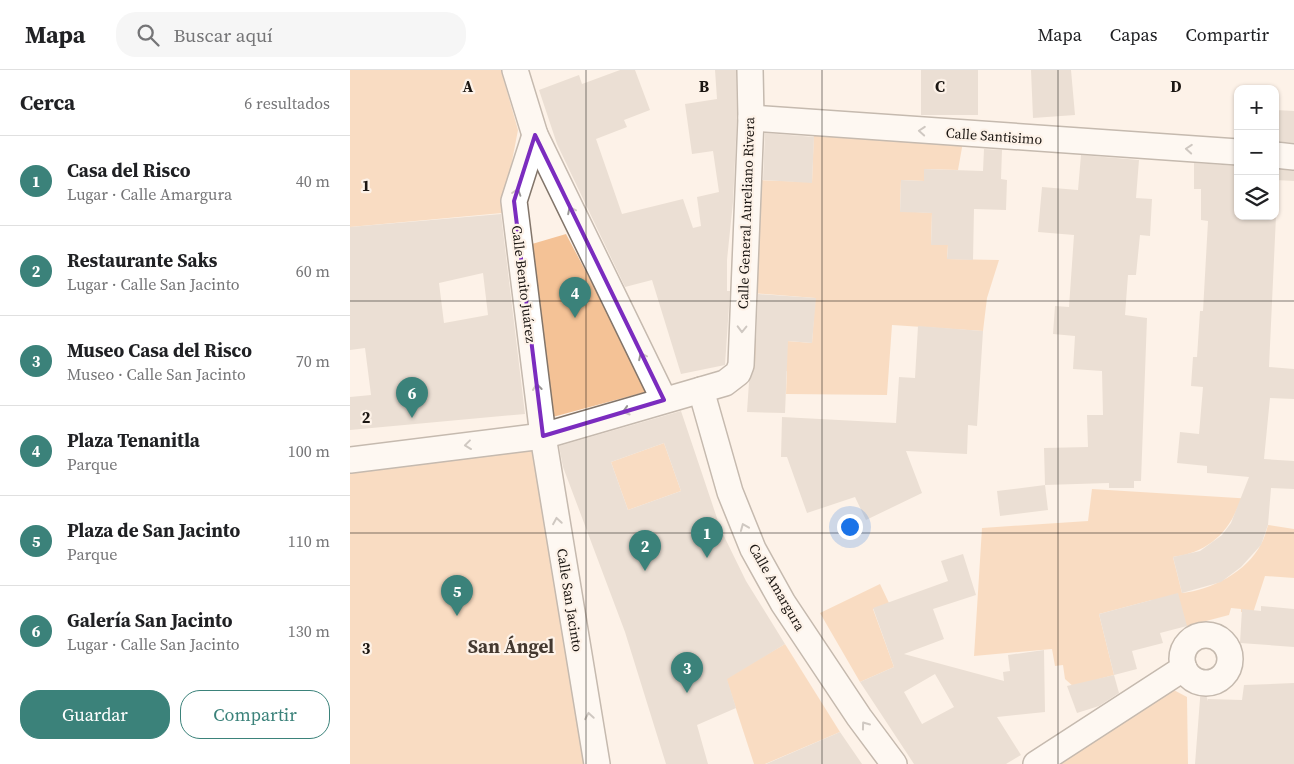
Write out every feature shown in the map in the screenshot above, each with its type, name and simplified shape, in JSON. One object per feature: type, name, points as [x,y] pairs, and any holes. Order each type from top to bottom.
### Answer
[{"type":"street","points":[[515,70],[535,135],[664,400]]},
{"type":"street","name":"Calle General Aureliano Rivera","points":[[701,390],[732,379],[738,373],[741,356],[751,118],[750,70]]},
{"type":"street","name":"Calle Santisimo","points":[[751,118],[1234,152]]},
{"type":"street","name":"Calle Benito Juárez","points":[[535,135],[514,201],[543,436]]},
{"type":"street","points":[[1279,155],[1294,157]]},
{"type":"street","points":[[350,460],[543,436],[701,390]]},
{"type":"street","name":"Calle Amargura","points":[[701,390],[730,492],[753,549],[783,603],[859,717],[894,764]]},
{"type":"street","name":"Calle San Jacinto","points":[[543,436],[597,764]]},
{"type":"street","points":[[1036,764],[1174,674]]},
{"type":"highlighted area","points":[[535,135],[664,400],[543,436],[514,201]]},
{"type":"shaded area","points":[[350,70],[501,70],[518,130],[502,213],[350,227]]},
{"type":"shaded area","points":[[814,130],[963,142],[958,170],[924,169],[924,181],[901,180],[900,211],[932,213],[931,244],[948,245],[947,259],[999,260],[987,298],[983,331],[892,325],[887,395],[786,394],[787,371],[749,370],[750,338],[812,343],[815,298],[752,293],[756,180],[812,182]]},
{"type":"shaded area","points":[[566,234],[649,391],[549,418],[532,244]]},
{"type":"shaded area","points":[[535,443],[588,764],[350,764],[350,469]]},
{"type":"shaded area","points":[[664,443],[681,491],[628,510],[611,462]]},
{"type":"shaded area","points":[[1092,489],[1270,500],[1237,509],[1226,528],[1212,542],[1194,552],[1173,557],[1182,593],[1216,584],[1237,571],[1255,554],[1263,540],[1268,525],[1294,529],[1294,578],[1265,576],[1253,613],[1241,612],[1241,609],[1231,608],[1229,615],[1187,626],[1152,600],[1099,614],[1114,675],[1099,679],[1092,703],[1065,679],[1063,665],[1055,666],[1052,649],[974,656],[982,528],[1088,521]]},
{"type":"shaded area","points":[[880,584],[889,603],[873,609],[894,667],[860,682],[820,613]]},
{"type":"shaded area","points":[[785,644],[840,732],[765,764],[754,764],[726,678]]},
{"type":"shaded area","points":[[1168,687],[1187,697],[1188,764],[1055,764]]},
{"type":"building","points":[[620,70],[635,70],[650,110],[624,120],[627,127],[596,139],[622,214],[683,199],[693,228],[701,226],[697,197],[719,192],[713,151],[692,154],[685,104],[717,99],[715,70],[736,70],[737,118],[733,202],[727,260],[727,291],[730,291],[725,365],[681,374],[652,280],[625,287],[557,144],[539,90],[579,75],[582,84]]},
{"type":"building","points":[[921,70],[978,70],[978,115],[921,115]]},
{"type":"building","points":[[1031,70],[1071,70],[1075,115],[1033,118]]},
{"type":"building","points":[[1279,110],[1294,111],[1294,143],[1279,141]]},
{"type":"building","points":[[765,133],[814,137],[812,183],[763,180]]},
{"type":"building","points":[[984,149],[1002,150],[1001,179],[1007,180],[1006,210],[974,209],[973,260],[947,259],[948,245],[931,245],[932,213],[900,212],[901,180],[924,181],[924,169],[983,171]]},
{"type":"building","points":[[1081,155],[1139,160],[1136,198],[1152,199],[1150,236],[1140,235],[1136,275],[1128,275],[1125,315],[1147,318],[1141,481],[1134,481],[1134,488],[1109,488],[1109,483],[1045,485],[1044,448],[1088,447],[1087,415],[1103,415],[1102,371],[1073,369],[1075,336],[1053,334],[1055,306],[1069,307],[1074,235],[1038,232],[1042,187],[1078,190]]},
{"type":"building","points":[[1194,163],[1234,166],[1234,220],[1276,220],[1269,367],[1294,369],[1294,399],[1270,398],[1264,459],[1294,461],[1294,489],[1271,488],[1268,525],[1261,545],[1241,567],[1221,582],[1182,593],[1173,557],[1200,551],[1222,535],[1231,523],[1249,477],[1207,473],[1207,466],[1177,463],[1180,432],[1199,434],[1203,387],[1191,386],[1193,357],[1197,357],[1200,311],[1203,311],[1208,221],[1201,220],[1201,189],[1194,189]]},
{"type":"building","points":[[1279,169],[1294,171],[1294,181],[1279,180]]},
{"type":"building","points":[[501,214],[525,414],[350,430],[350,397],[371,395],[365,348],[350,350],[350,227]],"holes":[[[483,273],[488,315],[444,323],[439,283]]]},
{"type":"building","points":[[758,294],[816,298],[812,343],[788,341],[785,413],[747,412],[749,382],[755,366]]},
{"type":"building","points":[[918,326],[983,331],[977,426],[968,425],[967,454],[906,451],[922,493],[866,520],[855,497],[807,513],[787,457],[781,457],[782,417],[896,423],[899,377],[915,378]]},
{"type":"building","points":[[681,411],[721,530],[746,581],[785,644],[727,679],[736,708],[697,725],[708,764],[666,764],[625,632],[563,467],[559,446]],"holes":[[[664,443],[681,491],[628,510],[611,462]]]},
{"type":"building","points":[[1045,485],[1048,510],[1000,516],[997,491]]},
{"type":"building","points":[[963,554],[976,595],[933,609],[944,639],[904,654],[1004,681],[1003,672],[1010,671],[1008,655],[1044,650],[1045,712],[997,717],[1021,755],[1006,764],[914,764],[860,682],[894,667],[873,608],[948,581],[941,561]],"holes":[[[935,674],[954,707],[922,724],[904,692]]]},
{"type":"building","points":[[1178,593],[1187,626],[1160,633],[1163,643],[1132,651],[1137,669],[1114,675],[1099,614]]},
{"type":"building","points":[[1261,606],[1294,609],[1294,647],[1240,643],[1242,609],[1261,611]]},
{"type":"building","points":[[1114,675],[1119,693],[1099,706],[1077,713],[1067,686]]},
{"type":"building","points":[[1294,683],[1294,764],[1195,764],[1201,686],[1203,686],[1208,701],[1208,699],[1242,700],[1244,685]]},
{"type":"building","points":[[840,732],[862,764],[766,764]]},
{"type":"place","name":"Plaza Tenanitla","points":[[575,318]]},
{"type":"place","name":"Galería San Jacinto","points":[[412,418]]},
{"type":"place","name":"Casa del Risco","points":[[707,558]]},
{"type":"place","name":"Restaurante Saks","points":[[645,571]]},
{"type":"place","name":"Plaza de San Jacinto","points":[[457,616]]},
{"type":"place","name":"Museo Casa del Risco","points":[[687,693]]},
{"type":"district","name":"San Ángel","points":[[511,646]]}]
